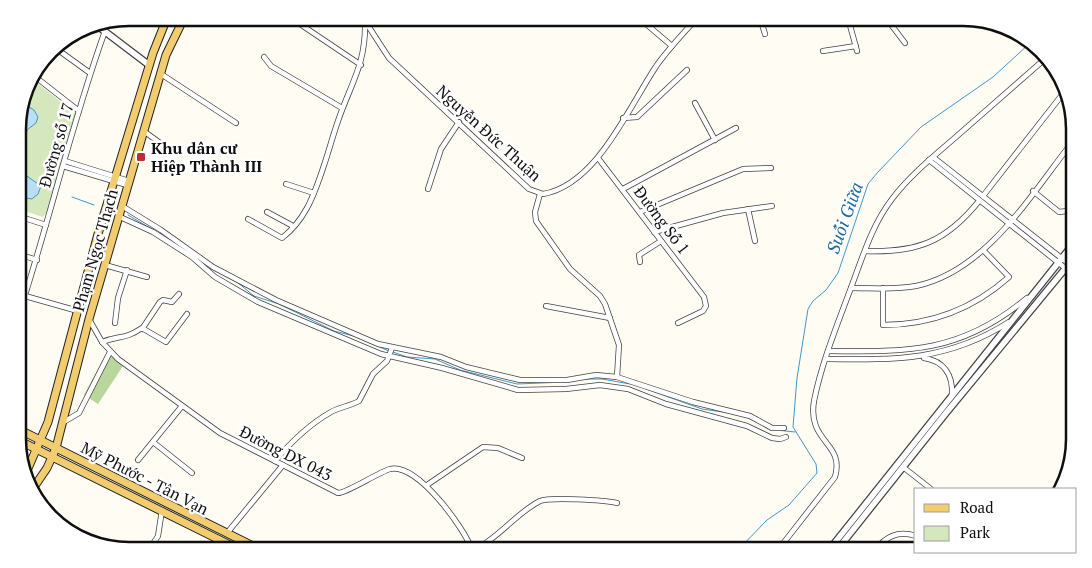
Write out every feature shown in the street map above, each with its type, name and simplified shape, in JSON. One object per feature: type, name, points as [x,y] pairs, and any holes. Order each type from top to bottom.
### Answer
[{"type":"main road","name":"Phạm Ngọc Thạch","points":[[30,465],[42,441],[115,179],[149,65],[164,26]]},
{"type":"main road","name":"Phạm Ngọc Thạch","points":[[36,483],[56,448],[118,216],[145,132],[166,55],[180,26]]},
{"type":"main road","name":"Mỹ Phước - Tân Vạn","points":[[26,433],[244,542]]},
{"type":"main road","name":"Mỹ Phước - Tân Vạn","points":[[26,444],[224,542]]},
{"type":"street","points":[[303,26],[361,65]]},
{"type":"street","points":[[248,219],[282,238],[304,214],[314,193],[342,108],[361,65],[366,45],[365,26]]},
{"type":"street","name":"Nguyễn Đức Thuận","points":[[368,26],[389,58],[529,189],[540,194],[551,193],[566,186],[598,158],[656,65],[690,26]]},
{"type":"street","points":[[648,26],[672,46]]},
{"type":"street","points":[[762,26],[764,34]]},
{"type":"street","points":[[823,51],[856,49],[850,26]]},
{"type":"street","points":[[892,26],[904,43]]},
{"type":"street","points":[[104,31],[149,65]]},
{"type":"street","name":"Đường số 17","points":[[26,290],[37,260],[79,110],[104,31]]},
{"type":"street","points":[[61,52],[90,73]]},
{"type":"street","points":[[264,57],[271,66],[342,108]]},
{"type":"street","points":[[785,542],[831,485],[836,472],[835,454],[818,434],[813,420],[815,396],[828,351],[877,222],[892,199],[931,159],[1041,63]]},
{"type":"street","points":[[623,118],[637,117],[688,70]]},
{"type":"street","points":[[161,74],[236,123]]},
{"type":"street","points":[[39,80],[79,110]]},
{"type":"street","points":[[983,196],[1060,97]]},
{"type":"street","points":[[695,103],[715,140]]},
{"type":"street","points":[[428,189],[441,149],[459,122]]},
{"type":"street","points":[[623,189],[736,128]]},
{"type":"street","points":[[145,132],[171,151]]},
{"type":"street","points":[[851,288],[908,287],[934,281],[958,270],[984,250],[1066,150]]},
{"type":"street","name":"Đường Số 1","points":[[598,158],[704,297],[706,306],[703,311],[678,323]]},
{"type":"street","points":[[931,159],[1012,218],[1066,264]]},
{"type":"street","points":[[931,159],[1007,224],[1061,260]]},
{"type":"street","points":[[64,163],[128,183]]},
{"type":"street","points":[[640,212],[744,169],[771,168]]},
{"type":"street","points":[[286,184],[314,193]]},
{"type":"street","points":[[1033,191],[1059,212],[1066,210]]},
{"type":"street","points":[[540,194],[535,212],[536,221],[570,269],[603,299],[619,345],[617,377]]},
{"type":"street","points":[[865,251],[899,251],[932,242],[956,226],[979,201]]},
{"type":"street","points":[[122,206],[161,230],[213,267],[256,290],[378,344],[441,357],[466,367],[520,380],[567,380],[596,375],[617,377],[706,406],[750,416],[772,428],[784,428]]},
{"type":"street","points":[[654,232],[723,213],[772,206]]},
{"type":"street","points":[[748,209],[755,241]]},
{"type":"street","points":[[267,212],[293,226]]},
{"type":"street","points":[[118,216],[153,232],[192,257],[215,277],[258,302],[371,351],[442,368],[518,390],[566,389],[600,385],[628,389],[666,404],[747,426],[772,438],[780,439],[786,437]]},
{"type":"street","points":[[26,219],[46,225]]},
{"type":"street","points":[[640,262],[639,255],[661,241]]},
{"type":"street","points":[[882,288],[883,325],[913,324],[951,314],[978,301],[1009,277],[984,250]]},
{"type":"street","points":[[835,542],[1066,253]]},
{"type":"street","points":[[26,257],[37,260]]},
{"type":"street","points":[[105,265],[147,277]]},
{"type":"street","points":[[115,323],[118,298],[127,270]]},
{"type":"street","points":[[844,542],[882,496],[903,467],[1066,272]]},
{"type":"street","points":[[828,351],[905,351],[951,342],[995,322],[1040,288]]},
{"type":"street","points":[[102,342],[114,338],[129,337],[142,328],[160,302],[163,300],[172,302],[179,294]]},
{"type":"street","points":[[26,297],[78,311]]},
{"type":"street","points":[[546,306],[610,318]]},
{"type":"street","points":[[142,328],[166,342],[187,314]]},
{"type":"street","points":[[918,358],[942,353],[971,343],[1016,318]]},
{"type":"street","name":"Đường DX 043","points":[[89,319],[110,352],[220,433],[338,493],[395,468],[409,472],[428,485],[468,542]]},
{"type":"street","points":[[275,461],[289,444],[311,425],[332,411],[359,401],[374,374],[385,364],[392,348]]},
{"type":"street","points":[[62,423],[79,413],[110,352]]},
{"type":"street","points":[[826,360],[918,358],[931,360],[945,368],[952,380],[952,397]]},
{"type":"street","points":[[138,460],[182,406]]},
{"type":"street","points":[[153,442],[192,473]]},
{"type":"street","points":[[428,485],[483,446],[498,448],[522,458]]},
{"type":"street","points":[[226,534],[283,466]]},
{"type":"street","points":[[903,467],[930,488]]},
{"type":"street","points":[[488,542],[535,504],[544,500],[598,500],[617,503]]},
{"type":"street","points":[[154,542],[158,536],[162,510]]},
{"type":"street","points":[[884,542],[890,536],[902,533],[914,536]]},
{"type":"green space","points":[[37,83],[76,114],[48,211],[43,217],[26,212],[26,123],[30,103]]},
{"type":"green space","points":[[107,352],[123,366],[98,404],[84,395]]},
{"type":"water","points":[[29,107],[34,110],[38,117],[36,123],[27,130],[26,134]]},
{"type":"water","points":[[26,175],[41,186],[38,194],[32,199],[26,198]]},
{"type":"waterway","name":"Suối Giữa","points":[[746,542],[767,520],[789,505],[817,473],[816,464],[793,427],[797,378],[808,309],[813,301],[826,290],[838,273],[868,184],[921,127],[993,77],[1025,48]]},
{"type":"waterway","points":[[72,197],[94,205]]},
{"type":"waterway","points":[[128,215],[180,246]]},
{"type":"waterway","points":[[201,261],[206,267],[209,267]]},
{"type":"waterway","points":[[215,270],[229,278]]},
{"type":"waterway","points":[[237,282],[254,296],[279,304],[334,331],[354,336]]},
{"type":"waterway","points":[[363,340],[389,351]]},
{"type":"waterway","points":[[393,352],[407,357],[435,359],[460,370],[517,384],[566,382]]},
{"type":"waterway","points":[[585,379],[602,379],[630,384]]},
{"type":"waterway","points":[[646,389],[702,409],[723,412]]},
{"type":"waterway","points":[[746,417],[754,420]]},
{"type":"waterway","points":[[776,430],[795,432]]},
{"type":"place","name":"Khu dân cư Hiệp Thành III","points":[[141,157]]}]
